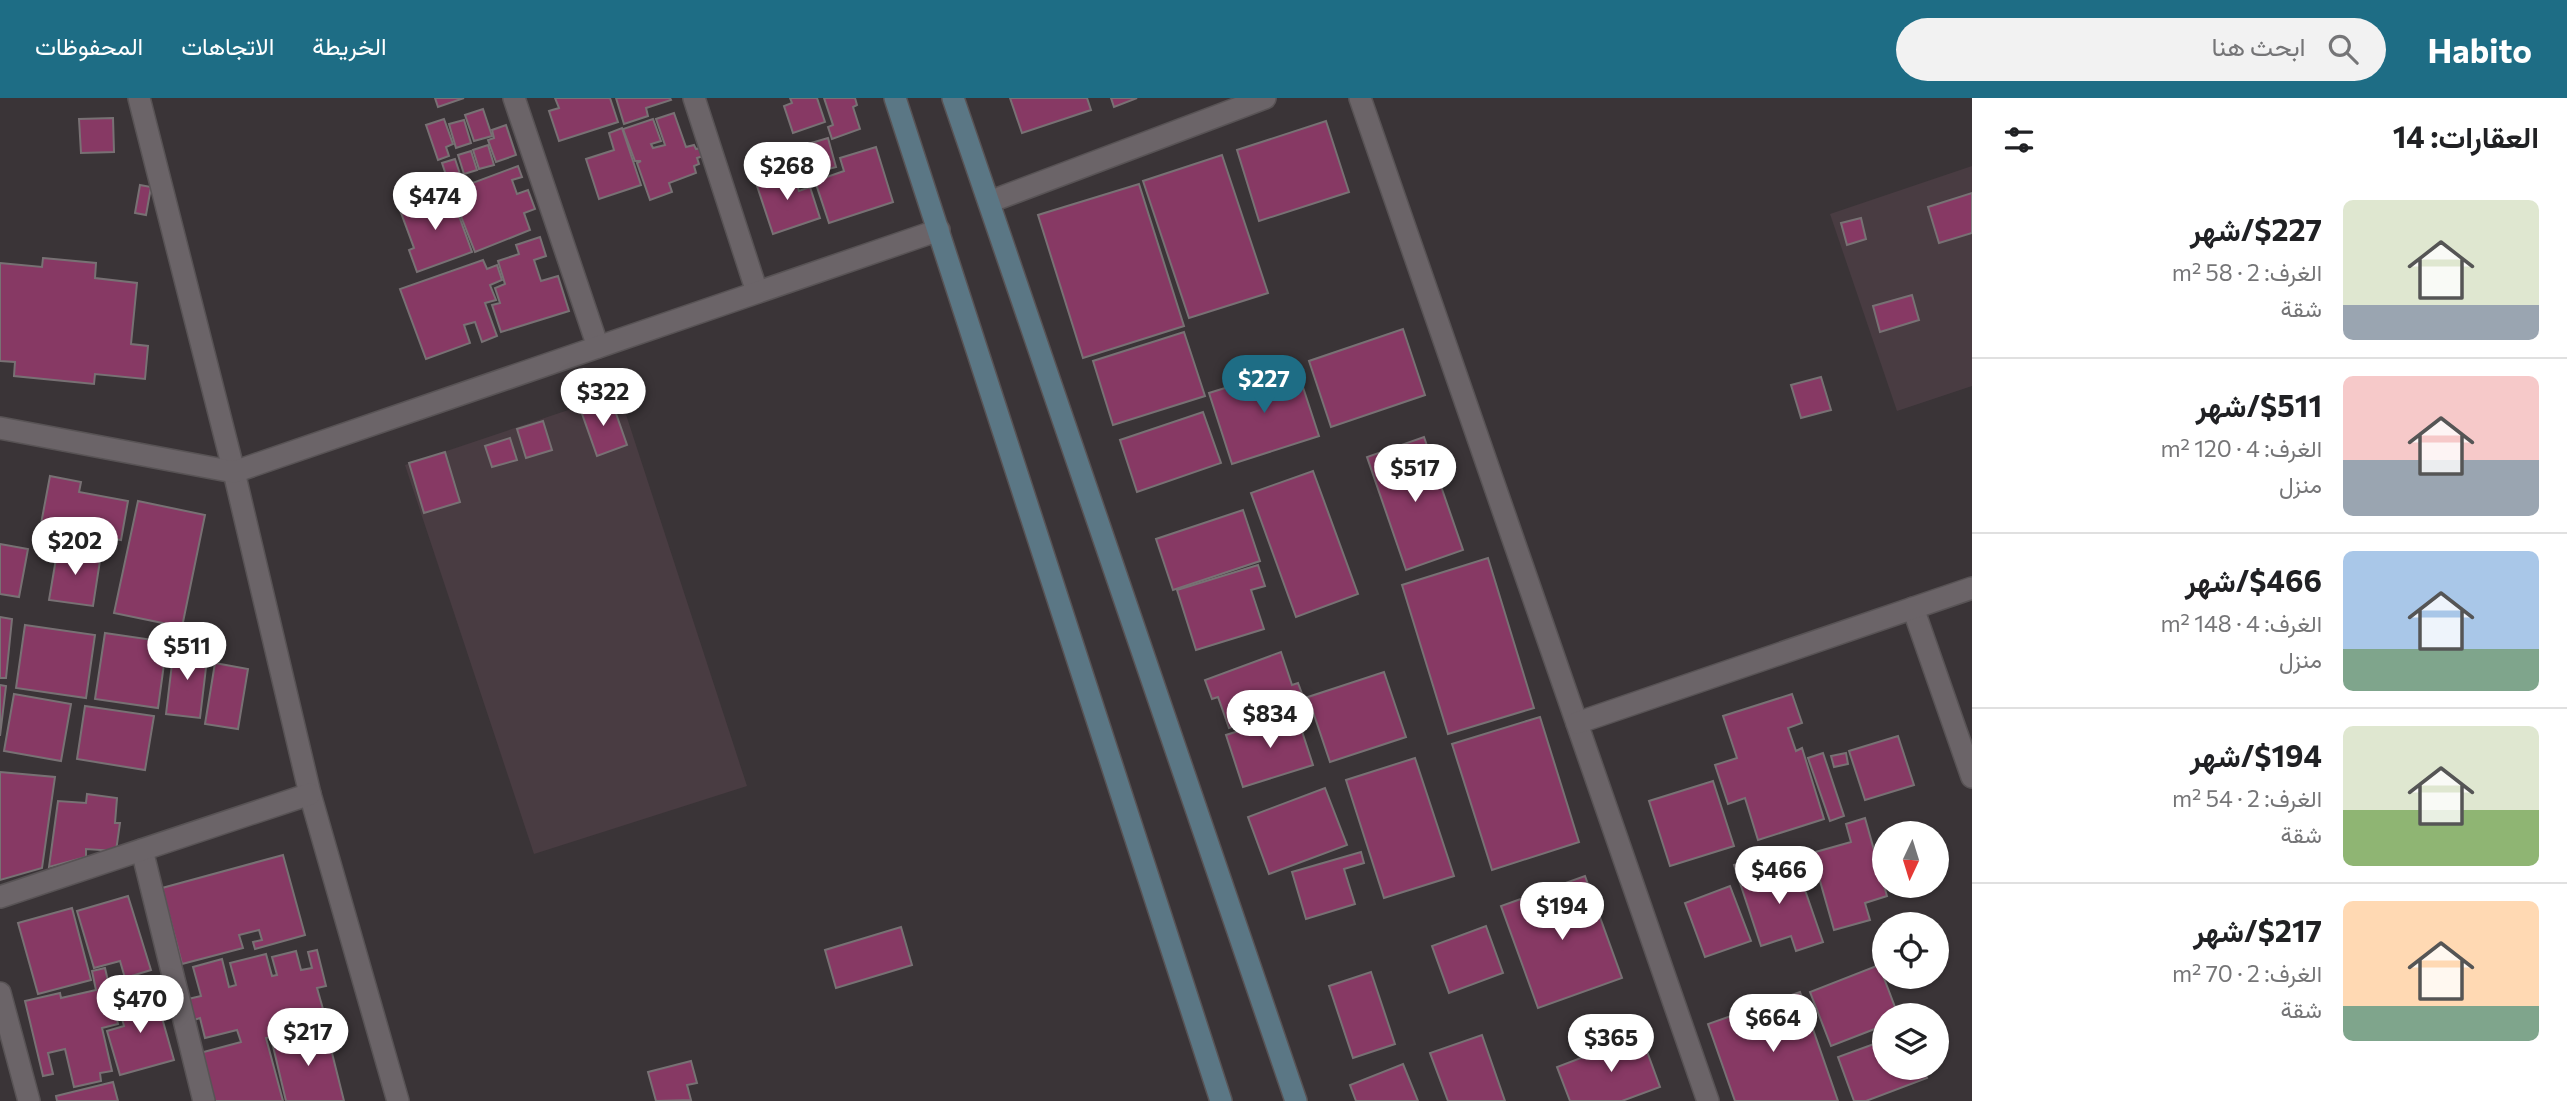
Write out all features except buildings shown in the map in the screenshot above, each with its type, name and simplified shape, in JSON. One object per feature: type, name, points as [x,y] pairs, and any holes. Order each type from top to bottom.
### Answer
[{"type":"street","points":[[139,98],[234,472],[310,794],[398,1101]]},
{"type":"street","points":[[514,98],[598,347]]},
{"type":"street","points":[[694,98],[757,292]]},
{"type":"street","points":[[895,98],[1220,1101]]},
{"type":"street","points":[[953,98],[1296,1101]]},
{"type":"street","points":[[989,202],[1265,98]]},
{"type":"street","points":[[1360,98],[1709,1101]]},
{"type":"street","points":[[0,428],[234,472],[939,230]]},
{"type":"street","points":[[1577,723],[1972,588]]},
{"type":"street","points":[[1913,608],[1972,777]]},
{"type":"street","points":[[0,897],[310,794]]},
{"type":"street","points":[[142,850],[204,1101]]},
{"type":"street","points":[[0,993],[29,1101]]},
{"type":"shaded area","points":[[1972,166],[1972,386],[1897,411],[1830,214]]},
{"type":"shaded area","points":[[619,393],[747,786],[534,854],[405,465]]}]
